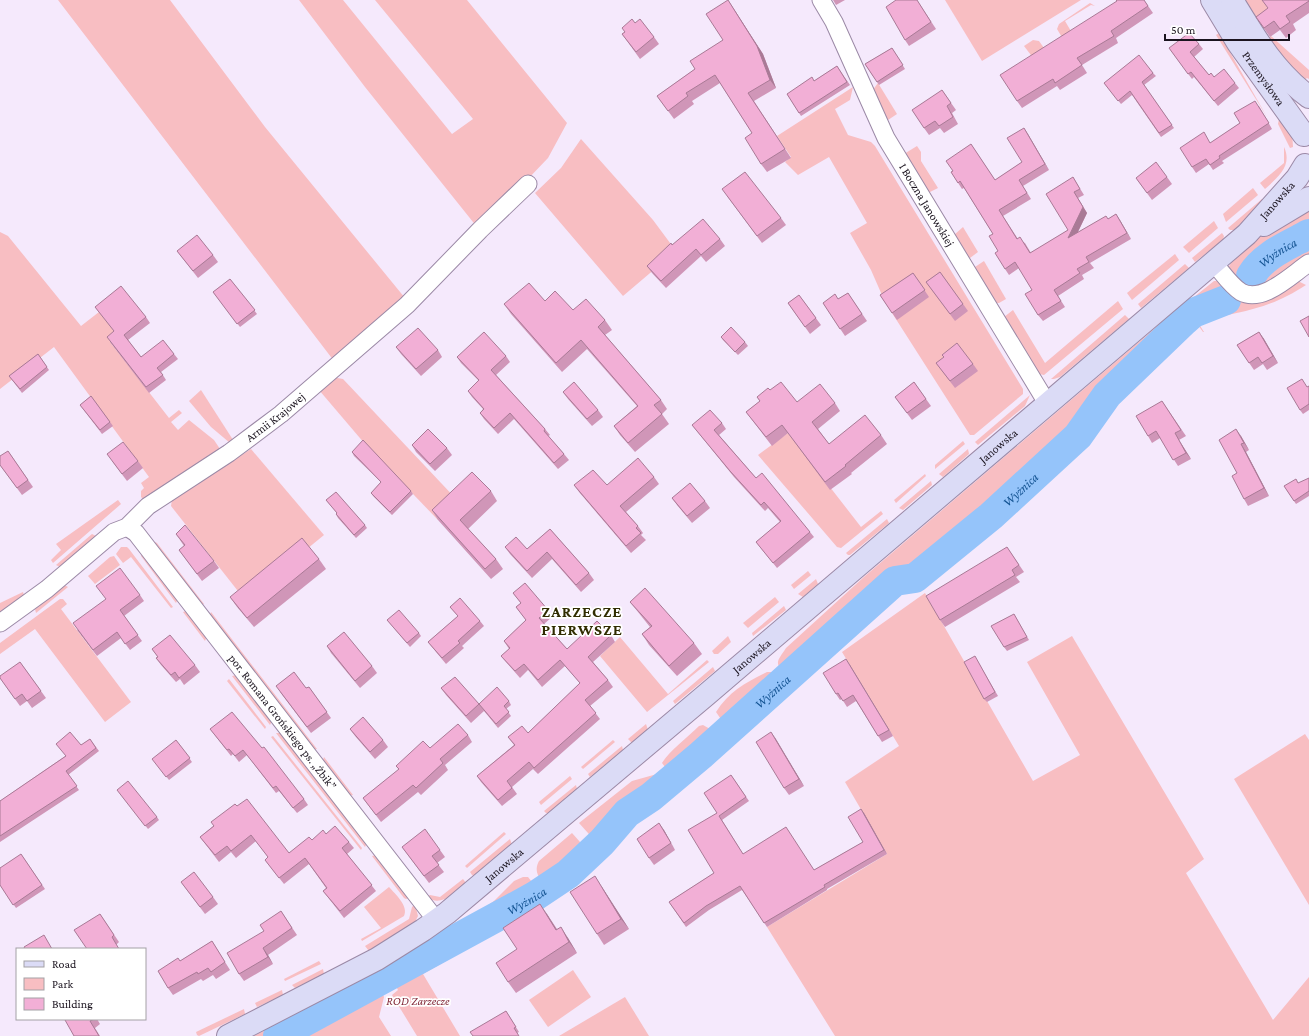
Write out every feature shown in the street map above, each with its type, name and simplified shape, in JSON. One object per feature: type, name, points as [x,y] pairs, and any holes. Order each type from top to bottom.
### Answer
[{"type":"street","name":"I Boczna Janowskiej","points":[[821,0],[834,22],[886,138],[1047,403]]},
{"type":"street","name":"Przemysłowa","points":[[1212,0],[1238,43],[1307,130]]},
{"type":"street","name":"Przemysłowa","points":[[1232,0],[1272,63],[1290,82],[1309,97]]},
{"type":"street","points":[[1307,130],[1302,150],[1307,169]]},
{"type":"street","name":"Janowska","points":[[228,1036],[377,959],[436,920],[476,890],[1247,234],[1296,178],[1307,169]]},
{"type":"street","name":"Armii Krajowej","points":[[0,623],[46,589],[119,528],[127,527],[148,506],[229,453],[281,414],[407,305],[480,230],[528,184]]},
{"type":"street","name":"Janowska","points":[[1247,234],[1309,198]]},
{"type":"street","points":[[1214,262],[1238,289],[1254,295],[1265,293],[1309,262]]},
{"type":"street","name":"por. Romana Grońskiego ps. „Żbik”","points":[[127,527],[136,533],[436,920]]},
{"type":"green space","points":[[58,0],[170,0],[265,127],[405,298],[334,361]]},
{"type":"green space","points":[[299,0],[343,0],[452,134],[473,119],[375,0],[467,0],[567,123],[548,158],[477,227],[365,87]]},
{"type":"green space","points":[[945,0],[1081,0],[982,61]]},
{"type":"green space","points":[[1241,0],[1266,0],[1274,17],[1258,29]]},
{"type":"green space","points":[[1090,3],[1095,6],[1091,5],[1065,21],[1075,38],[1066,44],[1057,29],[1059,24]]},
{"type":"green space","points":[[1219,33],[1267,117],[1216,35]]},
{"type":"green space","points":[[1271,36],[1309,70],[1309,79],[1307,78],[1301,82],[1265,40]]},
{"type":"green space","points":[[1033,40],[1039,41],[1049,55],[1037,63],[1024,46]]},
{"type":"green space","points":[[878,83],[897,114],[885,122],[872,91]]},
{"type":"green space","points":[[853,87],[850,100],[835,109],[848,135],[871,142],[875,146],[1023,389],[1023,394],[974,435],[970,435],[885,302],[871,270],[850,233],[867,223],[829,157],[798,175],[785,162],[791,157],[777,136]]},
{"type":"green space","points":[[1279,119],[1292,132],[1293,147],[1290,148],[1278,124]]},
{"type":"green space","points":[[581,139],[653,220],[676,251],[623,296],[535,193],[561,168]]},
{"type":"green space","points":[[917,146],[921,152],[921,161],[938,188],[928,193],[904,154]]},
{"type":"green space","points":[[1284,147],[1287,160],[1285,166],[1279,176],[1265,189],[1260,183],[1284,163]]},
{"type":"green space","points":[[1253,188],[1258,195],[1226,222],[1223,214]]},
{"type":"green space","points":[[1262,199],[1262,204],[1234,230],[1230,230],[1228,228]]},
{"type":"green space","points":[[1309,206],[1309,256],[1270,284],[1247,289],[1228,268],[1231,263],[1266,232]]},
{"type":"green space","points":[[1214,221],[1218,228],[1189,253],[1183,247]]},
{"type":"green space","points":[[963,227],[978,252],[970,258],[967,257],[954,235]]},
{"type":"green space","points":[[0,232],[8,236],[81,326],[99,312],[118,336],[110,342],[169,418],[179,410],[182,413],[171,422],[178,430],[189,420],[214,440],[220,449],[144,500],[141,497],[141,491],[144,488],[141,483],[149,477],[54,347],[0,389]]},
{"type":"green space","points":[[1222,233],[1224,236],[1223,240],[1195,262],[1192,258]]},
{"type":"green space","points":[[1175,254],[1179,260],[1132,300],[1127,293]]},
{"type":"green space","points":[[984,261],[1006,299],[999,303],[995,303],[975,269],[975,267]]},
{"type":"green space","points":[[1185,264],[1189,268],[1141,308],[1138,304]]},
{"type":"green space","points":[[1214,281],[1218,281],[1234,292],[1298,281],[1306,285],[1279,300],[1266,305],[1197,321],[1203,332],[1184,305]]},
{"type":"green space","points":[[1118,301],[1123,309],[1044,375],[1039,374],[1004,317],[1013,310],[1045,363]]},
{"type":"green space","points":[[1174,312],[1179,314],[1182,319],[1105,395],[1077,434],[989,515],[915,576],[894,579],[785,675],[779,667],[778,662],[780,656],[786,648],[865,576]]},
{"type":"green space","points":[[1125,315],[1129,319],[1060,377],[1051,379]]},
{"type":"green space","points":[[332,377],[343,379],[458,501],[438,520],[365,444],[319,390]]},
{"type":"green space","points":[[201,390],[235,443],[230,443],[211,427],[189,401]]},
{"type":"green space","points":[[1030,395],[1025,406],[978,445],[975,442]]},
{"type":"green space","points":[[788,433],[861,527],[881,511],[883,514],[841,548],[837,547],[758,455]]},
{"type":"green space","points":[[963,441],[965,444],[935,469],[935,465]]},
{"type":"green space","points":[[251,449],[324,535],[245,600],[171,506],[172,499]]},
{"type":"green space","points":[[968,449],[969,454],[943,477],[939,474]]},
{"type":"green space","points":[[925,474],[926,476],[896,503],[894,500]]},
{"type":"green space","points":[[931,481],[932,485],[903,510],[899,508]]},
{"type":"green space","points":[[118,500],[121,504],[53,563],[51,560],[61,550],[56,544]]},
{"type":"green space","points":[[887,519],[889,523],[850,555],[846,553]]},
{"type":"green space","points":[[92,534],[96,536],[60,567],[56,565]]},
{"type":"green space","points":[[155,542],[204,604],[202,605],[153,544]]},
{"type":"green space","points":[[121,547],[127,547],[129,549],[173,607],[171,608],[131,557],[123,563],[116,554]]},
{"type":"green space","points":[[142,553],[178,599],[176,603],[141,556]]},
{"type":"green space","points":[[114,556],[120,565],[95,584],[88,576],[110,557]]},
{"type":"green space","points":[[808,571],[811,575],[794,589],[791,585]]},
{"type":"green space","points":[[816,579],[818,584],[803,597],[798,594]]},
{"type":"green space","points":[[64,585],[68,587],[36,613],[35,609]]},
{"type":"green space","points":[[23,592],[24,595],[0,612],[0,603]]},
{"type":"green space","points":[[925,593],[1033,781],[1080,755],[1027,662],[1072,636],[1204,859],[1186,873],[1273,1020],[1309,977],[1309,1036],[835,1036],[767,927],[887,854],[845,782],[899,746],[842,652]]},
{"type":"green space","points":[[775,597],[779,602],[748,628],[743,623]]},
{"type":"green space","points":[[60,599],[63,599],[67,604],[61,609],[131,702],[105,722],[35,629],[0,654],[0,643]]},
{"type":"green space","points":[[784,606],[786,610],[753,636],[752,633]]},
{"type":"green space","points":[[186,611],[207,636],[205,641],[183,612]]},
{"type":"green space","points":[[211,612],[317,749],[312,750],[209,617]]},
{"type":"green space","points":[[728,636],[731,642],[718,654],[714,654],[712,651]]},
{"type":"green space","points":[[620,637],[668,694],[707,660],[709,662],[647,712],[600,656]]},
{"type":"green space","points":[[713,667],[715,671],[675,704],[673,701]]},
{"type":"green space","points":[[767,672],[773,672],[780,680],[727,728],[716,712],[721,705],[739,688]]},
{"type":"green space","points":[[237,675],[272,721],[270,725],[232,676]]},
{"type":"green space","points":[[229,679],[266,727],[265,729],[227,681]]},
{"type":"green space","points":[[646,724],[648,730],[632,743],[628,739]]},
{"type":"green space","points":[[703,725],[710,729],[716,738],[672,776],[662,763],[665,758],[699,726]]},
{"type":"green space","points":[[276,733],[281,733],[367,843],[365,847]]},
{"type":"green space","points":[[1305,734],[1309,740],[1309,905],[1234,779]]},
{"type":"green space","points":[[273,736],[362,848],[361,850],[271,737]]},
{"type":"green space","points":[[613,740],[615,742],[583,769],[581,767]]},
{"type":"green space","points":[[720,742],[724,749],[680,785],[676,780]]},
{"type":"green space","points":[[622,746],[623,750],[590,777],[588,774]]},
{"type":"green space","points":[[324,757],[353,795],[348,796],[322,763]]},
{"type":"green space","points":[[657,774],[664,782],[621,813],[597,843],[579,823],[632,781]]},
{"type":"green space","points":[[570,776],[572,779],[541,805],[539,802]]},
{"type":"green space","points":[[576,785],[577,789],[548,813],[544,811]]},
{"type":"green space","points":[[666,787],[670,793],[616,834],[618,837],[602,850],[599,846],[626,816],[651,800]]},
{"type":"green space","points":[[504,832],[506,834],[467,868],[465,866]]},
{"type":"green space","points":[[572,833],[588,851],[547,887],[538,875],[537,865],[539,861]]},
{"type":"green space","points":[[510,839],[512,845],[474,876],[472,875],[470,872]]},
{"type":"green space","points":[[376,855],[409,898],[404,898],[372,856]]},
{"type":"green space","points":[[591,855],[593,858],[551,893],[549,890],[568,877]]},
{"type":"green space","points":[[523,877],[528,877],[539,891],[467,930],[463,926],[465,922],[494,901],[514,881]]},
{"type":"green space","points":[[463,879],[466,883],[448,898],[437,901],[427,897],[430,895],[440,897]]},
{"type":"green space","points":[[389,887],[403,904],[405,908],[404,916],[362,941],[361,939],[381,928],[364,907]]},
{"type":"green space","name":"ROD Zarzecze","points":[[541,895],[543,899],[477,943],[423,974],[460,1036],[417,1036],[392,995],[398,990],[391,977]]},
{"type":"green space","points":[[415,904],[418,916],[414,924],[369,951],[365,946],[409,919],[412,907]]},
{"type":"green space","points":[[449,929],[461,935],[388,974],[389,967]]},
{"type":"green space","points":[[319,961],[321,964],[285,981],[284,979]]},
{"type":"green space","points":[[323,969],[324,974],[295,988],[292,985]]},
{"type":"green space","points":[[573,970],[591,997],[548,1027],[529,1000]]},
{"type":"green space","points":[[377,977],[381,978],[274,1036],[254,1036],[367,978],[369,981]]},
{"type":"green space","points":[[383,982],[386,988],[381,990],[384,997],[379,1017],[391,1036],[282,1036]]},
{"type":"green space","points":[[282,990],[283,995],[257,1007],[255,1003]]},
{"type":"green space","points":[[625,997],[649,1036],[559,1036]]},
{"type":"green space","points":[[244,1009],[245,1014],[199,1036],[197,1035],[196,1032]]},
{"type":"building","points":[[728,0],[757,46],[770,80],[748,93],[785,149],[761,164],[745,138],[752,133],[715,75],[686,93],[688,96],[668,111],[657,96],[695,69],[690,61],[723,40],[706,14]]},
{"type":"building","points":[[896,0],[917,0],[931,22],[905,40],[886,7]]},
{"type":"building","points":[[1116,0],[1144,0],[1148,6],[1111,31],[1114,36],[1077,58],[1082,65],[1055,83],[1053,79],[1017,101],[1000,75],[1117,1]]},
{"type":"building","points":[[1262,0],[1309,1],[1286,16],[1290,22],[1280,29],[1274,21],[1264,28],[1256,17],[1268,8]]},
{"type":"building","points":[[632,19],[635,23],[640,19],[654,37],[636,52],[622,34],[625,32],[622,28]]},
{"type":"building","points":[[1189,33],[1199,44],[1190,52],[1209,75],[1211,73],[1214,77],[1224,69],[1235,83],[1214,101],[1191,72],[1188,74],[1169,48]]},
{"type":"building","points":[[892,48],[903,65],[877,82],[865,64]]},
{"type":"building","points":[[1139,55],[1153,73],[1142,82],[1172,125],[1159,133],[1130,91],[1118,101],[1104,83]]},
{"type":"building","points":[[837,66],[847,82],[799,113],[787,94],[812,77],[814,81]]},
{"type":"building","points":[[942,90],[951,103],[947,106],[953,117],[939,126],[935,121],[924,128],[912,110]]},
{"type":"building","points":[[1255,101],[1269,123],[1219,156],[1220,158],[1210,165],[1206,159],[1192,167],[1180,148],[1204,132],[1210,143],[1240,123],[1234,113]]},
{"type":"building","points":[[1024,128],[1045,164],[1019,180],[1027,193],[999,210],[1017,239],[1020,237],[1030,253],[1068,230],[1046,194],[1073,177],[1080,189],[1074,192],[1083,207],[1068,238],[1106,216],[1108,219],[1116,214],[1127,233],[1086,257],[1089,262],[1077,269],[1080,273],[1054,290],[1061,301],[1038,315],[1025,294],[1032,290],[1015,262],[1005,269],[995,253],[998,251],[989,236],[993,234],[960,181],[958,183],[951,172],[953,171],[946,161],[971,144],[995,180],[1022,162],[1007,138]]},
{"type":"building","points":[[1156,162],[1167,177],[1147,193],[1136,178]]},
{"type":"building","points":[[745,172],[781,218],[757,236],[722,189]]},
{"type":"building","points":[[703,219],[720,239],[701,255],[696,249],[661,281],[647,266],[671,243],[672,245]]},
{"type":"building","points":[[197,235],[213,255],[193,271],[177,251]]},
{"type":"building","points":[[940,272],[963,304],[950,314],[926,282]]},
{"type":"building","points":[[913,273],[925,290],[892,313],[880,295]]},
{"type":"building","points":[[230,279],[255,310],[237,324],[213,292]]},
{"type":"building","points":[[529,283],[545,301],[555,291],[573,310],[586,299],[605,320],[598,327],[661,400],[654,405],[662,414],[628,443],[614,426],[638,406],[581,340],[556,363],[504,304]]},
{"type":"building","points":[[121,286],[146,317],[124,335],[141,357],[163,340],[174,354],[157,368],[163,375],[146,387],[107,337],[114,331],[95,307]]},
{"type":"building","points":[[848,293],[862,314],[840,329],[823,303],[835,294],[838,299]]},
{"type":"building","points":[[799,295],[816,318],[805,327],[788,303]]},
{"type":"building","points":[[1309,316],[1309,337],[1300,321]]},
{"type":"building","points":[[731,327],[745,342],[735,352],[721,337]]},
{"type":"building","points":[[418,328],[438,350],[416,369],[396,347]]},
{"type":"building","points":[[484,332],[506,356],[491,370],[545,429],[544,431],[564,454],[554,463],[510,413],[494,428],[480,413],[484,409],[468,391],[479,380],[457,357]]},
{"type":"building","points":[[1259,332],[1273,356],[1262,363],[1258,357],[1249,363],[1237,345]]},
{"type":"building","points":[[957,343],[973,364],[950,381],[936,363],[944,357],[942,355]]},
{"type":"building","points":[[38,354],[47,367],[20,389],[9,376]]},
{"type":"building","points":[[1302,379],[1307,387],[1309,386],[1309,404],[1300,410],[1287,388]]},
{"type":"building","points":[[574,382],[598,410],[587,419],[563,392]]},
{"type":"building","points":[[781,382],[797,402],[820,384],[835,403],[812,422],[829,444],[865,415],[881,435],[845,465],[846,466],[825,482],[782,425],[766,437],[746,412],[760,401],[757,397],[768,388],[770,390]]},
{"type":"building","points":[[914,382],[926,399],[907,413],[895,397]]},
{"type":"building","points":[[91,396],[110,422],[100,430],[80,405]]},
{"type":"building","points":[[1162,401],[1181,430],[1175,433],[1186,453],[1173,460],[1156,431],[1148,436],[1136,416]]},
{"type":"building","points":[[710,410],[722,423],[714,430],[756,478],[762,473],[810,532],[773,563],[756,542],[781,521],[764,502],[761,505],[730,471],[692,425]]},
{"type":"building","points":[[428,429],[447,448],[430,464],[412,445]]},
{"type":"building","points":[[1236,429],[1244,443],[1241,444],[1264,488],[1244,499],[1232,476],[1237,473],[1219,440]]},
{"type":"building","points":[[363,440],[411,491],[390,512],[371,493],[381,482],[352,452]]},
{"type":"building","points":[[123,442],[138,461],[122,474],[107,454]]},
{"type":"building","points":[[8,451],[28,480],[17,488],[0,465],[0,456]]},
{"type":"building","points":[[638,458],[654,477],[620,506],[638,526],[636,528],[641,533],[626,546],[574,485],[593,470],[607,485]]},
{"type":"building","points":[[472,472],[491,491],[460,520],[496,559],[485,569],[432,510]]},
{"type":"building","points":[[1309,478],[1309,491],[1294,501],[1284,486],[1296,479],[1298,483]]},
{"type":"building","points":[[690,483],[705,501],[687,516],[672,498]]},
{"type":"building","points":[[336,492],[365,525],[354,535],[326,500]]},
{"type":"building","points":[[185,525],[214,561],[197,574],[179,550],[185,545],[176,534]]},
{"type":"building","points":[[550,529],[589,573],[576,585],[547,552],[527,571],[505,547],[516,537],[527,549]]},
{"type":"building","points":[[302,538],[319,559],[247,618],[230,597]]},
{"type":"building","points":[[1007,547],[1019,565],[1012,570],[1015,575],[940,620],[926,596]]},
{"type":"building","points":[[120,568],[140,595],[120,610],[138,635],[125,644],[117,632],[93,650],[73,623],[106,599],[96,586]]},
{"type":"building","points":[[525,583],[548,610],[539,618],[567,649],[597,621],[611,635],[588,657],[608,680],[585,700],[596,713],[534,768],[529,762],[507,781],[512,788],[498,800],[477,776],[515,745],[508,737],[522,726],[528,733],[580,683],[560,660],[538,680],[524,664],[515,671],[501,656],[510,648],[504,641],[526,620],[516,607],[521,603],[513,593]]},
{"type":"building","points":[[645,588],[694,643],[669,666],[642,634],[652,626],[630,602]]},
{"type":"building","points":[[460,598],[480,621],[458,641],[460,643],[442,658],[428,642],[458,616],[450,607]]},
{"type":"building","points":[[399,610],[419,633],[407,643],[387,620]]},
{"type":"building","points":[[1014,614],[1027,637],[1004,647],[991,626]]},
{"type":"building","points":[[344,632],[372,666],[355,681],[327,646]]},
{"type":"building","points":[[170,635],[195,665],[179,678],[175,672],[171,675],[156,658],[158,657],[152,649]]},
{"type":"building","points":[[975,656],[995,692],[984,699],[964,662]]},
{"type":"building","points":[[846,659],[889,730],[878,736],[853,695],[843,701],[838,693],[836,694],[823,673]]},
{"type":"building","points":[[20,662],[41,691],[27,701],[22,694],[15,699],[0,678],[0,676]]},
{"type":"building","points":[[294,672],[306,688],[309,687],[327,712],[307,727],[276,686]]},
{"type":"building","points":[[455,677],[479,704],[466,716],[441,688]]},
{"type":"building","points":[[497,687],[509,701],[504,706],[509,712],[496,724],[479,704]]},
{"type":"building","points":[[232,712],[262,748],[264,747],[304,799],[293,808],[276,786],[273,788],[243,750],[235,756],[229,749],[227,750],[210,729]]},
{"type":"building","points":[[363,717],[383,740],[370,752],[350,729]]},
{"type":"building","points":[[458,724],[468,735],[440,759],[443,763],[416,788],[413,785],[376,815],[363,798],[399,769],[396,766],[423,741],[430,748]]},
{"type":"building","points":[[70,732],[81,745],[90,739],[96,748],[66,771],[77,786],[0,836],[0,801],[66,756],[56,744]]},
{"type":"building","points":[[771,732],[799,779],[784,788],[756,742]]},
{"type":"building","points":[[176,740],[190,758],[166,777],[152,759]]},
{"type":"building","points":[[731,775],[746,797],[719,816],[743,854],[786,827],[814,870],[863,842],[848,817],[861,809],[884,850],[824,885],[825,887],[764,923],[740,886],[706,906],[684,923],[669,902],[714,873],[688,830],[717,813],[704,793]]},
{"type":"building","points":[[128,781],[157,817],[145,826],[117,790]]},
{"type":"building","points":[[247,799],[289,853],[309,837],[312,840],[323,830],[326,834],[335,826],[349,842],[342,848],[372,885],[340,911],[323,891],[327,888],[305,858],[279,878],[265,860],[268,857],[251,835],[231,851],[227,846],[215,855],[200,837],[214,826],[211,822],[235,804],[237,806]]},
{"type":"building","points":[[659,823],[671,843],[649,858],[637,839]]},
{"type":"building","points":[[425,829],[440,850],[432,856],[439,865],[424,876],[402,847]]},
{"type":"building","points":[[21,854],[42,885],[13,905],[0,885],[0,868]]},
{"type":"building","points":[[194,872],[213,897],[200,907],[181,882]]},
{"type":"building","points":[[595,876],[621,919],[597,934],[570,892]]},
{"type":"building","points":[[540,904],[556,930],[561,927],[569,942],[508,982],[496,963],[517,949],[503,928]]},
{"type":"building","points":[[281,911],[292,928],[263,948],[268,957],[239,974],[227,953],[264,931],[260,925]]},
{"type":"building","points":[[100,914],[114,935],[112,937],[118,948],[86,948],[74,930]]},
{"type":"building","points":[[44,935],[51,948],[24,948]]},
{"type":"building","points":[[212,941],[225,962],[211,972],[208,968],[198,974],[197,972],[168,988],[158,971],[178,958],[180,961]]},
{"type":"building","points":[[506,1011],[516,1027],[514,1028],[519,1036],[473,1036],[470,1032]]},
{"type":"building","points":[[65,1020],[92,1020],[90,1021],[99,1036],[74,1036]]},
{"type":"waterway","name":"Wyżnica","points":[[1251,276],[1269,256],[1309,234]]},
{"type":"waterway","name":"Wyżnica","points":[[278,1036],[535,896],[568,874],[602,842],[627,813],[651,797],[701,755],[895,581],[915,578],[991,516],[1078,436],[1107,395],[1193,313],[1226,300]]},
{"type":"district","name":"ZARZECZE PIERWSZE","points":[[582,620]]}]
